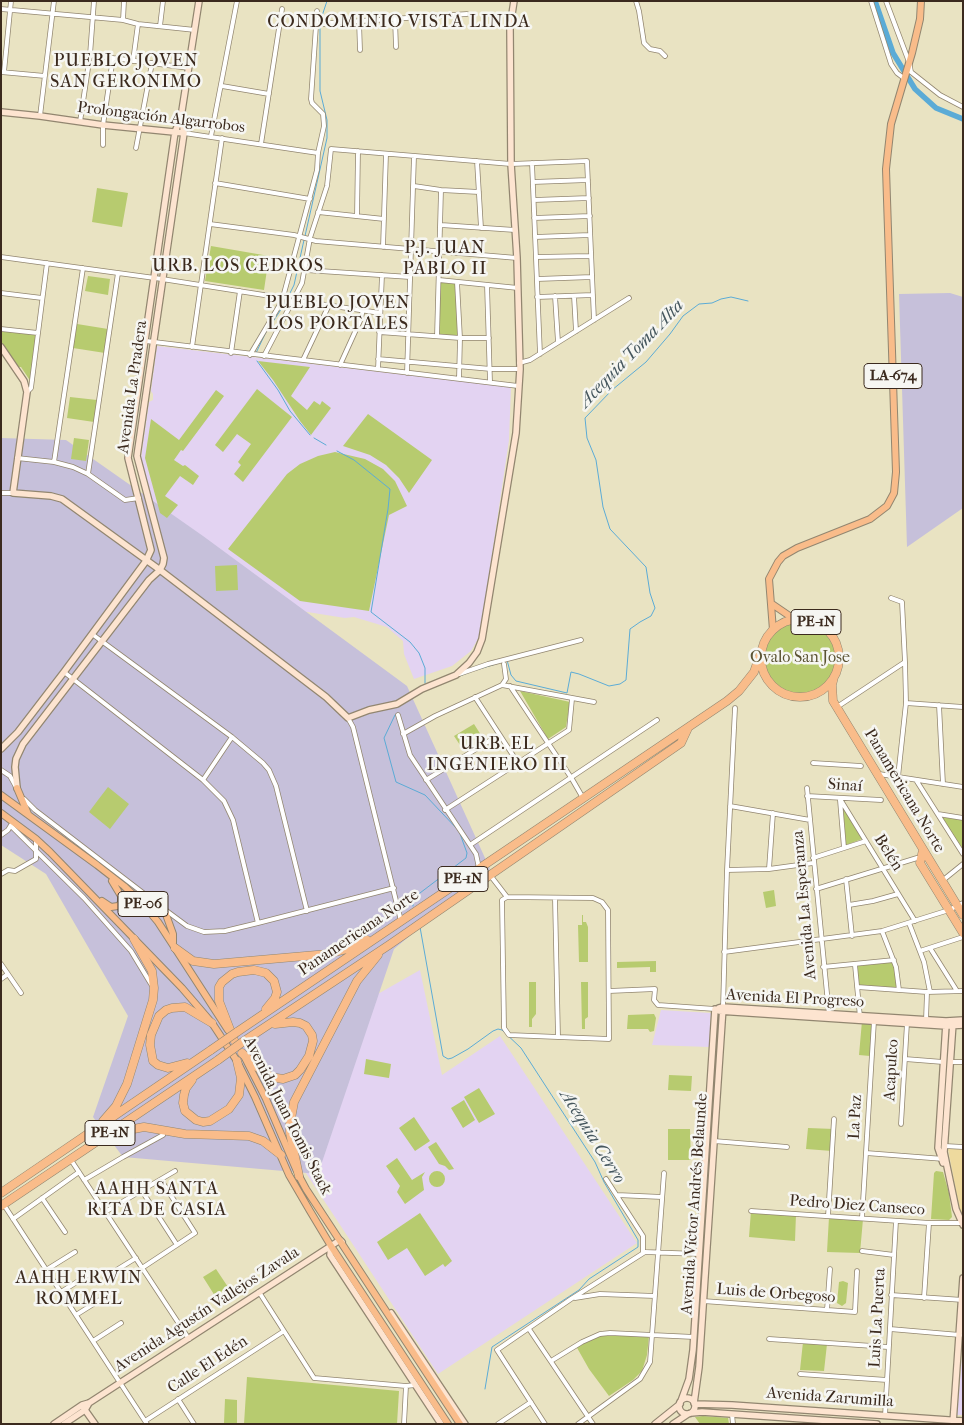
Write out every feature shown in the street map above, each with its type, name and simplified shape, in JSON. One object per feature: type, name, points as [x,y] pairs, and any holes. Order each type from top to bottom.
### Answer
[{"type":"highway","name":"PE-1N","points":[[763,646],[773,630],[784,622],[802,619],[816,622],[828,630],[836,642],[839,656],[834,677]]},
{"type":"highway","points":[[763,646],[761,660],[764,674],[772,686],[784,694],[798,697],[812,695],[825,688],[834,677]]},
{"type":"highway","name":"Panamericana Norte","points":[[1,1193],[727,701],[739,691],[754,672],[763,646]]},
{"type":"highway","name":"Panamericana Norte","points":[[834,677],[833,701],[879,774],[922,850],[960,905],[963,915]]},
{"type":"highway","name":"Panamericana Norte","points":[[2,1206],[389,945],[681,743],[689,726]]},
{"type":"highway","points":[[919,861],[922,850]]},
{"type":"highway","name":"Panamericana Norte","points":[[919,861],[963,933]]},
{"type":"highway","points":[[174,946],[193,961],[206,964],[222,963],[328,954],[385,932]]},
{"type":"highway","points":[[93,1131],[116,1106],[127,1084],[153,1000],[152,972],[132,938]]},
{"type":"highway","points":[[299,1176],[294,1160],[290,1134],[294,1102],[357,981],[389,945]]},
{"type":"highway","points":[[234,1040],[218,1001],[219,987],[226,978],[238,972],[247,971],[261,972],[271,976],[277,992],[262,1015]]},
{"type":"highway","points":[[200,1058],[175,1067],[168,1068],[158,1065],[153,1061],[151,1054],[151,1035],[159,1016],[172,1008],[185,1007],[212,1023]]},
{"type":"highway","points":[[242,1052],[257,1067],[277,1079],[290,1078],[300,1070],[312,1047],[310,1030],[306,1026],[293,1022],[268,1026]]},
{"type":"highway","points":[[195,1076],[186,1088],[184,1095],[183,1104],[185,1111],[189,1117],[196,1120],[210,1121],[229,1109],[239,1096],[241,1078],[237,1061]]},
{"type":"highway","points":[[109,1134],[144,1127],[185,1134],[240,1135],[263,1141],[281,1155]]},
{"type":"main road","name":"LA-674","points":[[773,630],[769,579],[773,569],[783,556],[797,548],[870,519],[887,506],[894,493],[896,472],[886,169],[891,124],[917,36],[921,1]]},
{"type":"main road","points":[[772,604],[791,617],[802,619]]},
{"type":"main road","name":"PE-06","points":[[17,788],[30,817]]},
{"type":"main road","name":"Avenida Juan Tomis Stack","points":[[1,795],[124,886],[158,922],[242,1052],[266,1099],[299,1176],[460,1424]]},
{"type":"main road","name":"Avenida Juan Tomis Stack","points":[[1,813],[36,839],[182,988],[212,1023],[237,1061],[289,1175],[330,1246],[448,1424]]},
{"type":"main road","points":[[87,890],[111,907],[118,906],[121,903],[122,896],[119,891],[98,865]]},
{"type":"main road","points":[[164,908],[173,934],[174,946]]},
{"type":"street","points":[[11,1],[3,72],[45,76]]},
{"type":"street","points":[[40,116],[54,1]]},
{"type":"street","points":[[80,122],[90,55],[94,1]]},
{"type":"street","points":[[122,20],[124,1]]},
{"type":"street","points":[[160,26],[162,1]]},
{"type":"street","name":"Avenida La Pradera","points":[[151,550],[128,458],[175,132],[181,117],[199,1]]},
{"type":"street","points":[[211,136],[237,1]]},
{"type":"street","points":[[456,675],[469,663],[477,652],[482,639],[516,433],[519,366],[518,288],[511,164],[510,27],[514,1]]},
{"type":"street","points":[[636,1],[644,43],[647,48],[660,51],[665,56]]},
{"type":"street","points":[[871,1],[891,64],[897,73],[905,78]]},
{"type":"street","points":[[886,1],[911,72],[940,96],[963,107]]},
{"type":"street","points":[[1,9],[122,20],[138,24],[196,30]]},
{"type":"street","points":[[261,144],[282,9]]},
{"type":"street","points":[[250,355],[283,298],[301,237],[317,170],[318,153],[324,126],[323,114],[312,103],[311,99],[319,25],[317,11]]},
{"type":"street","points":[[319,25],[467,14]]},
{"type":"street","points":[[395,19],[396,47]]},
{"type":"street","points":[[359,21],[360,50]]},
{"type":"street","points":[[133,61],[138,24]]},
{"type":"street","points":[[90,55],[189,68]]},
{"type":"street","points":[[102,145],[103,125],[113,58]]},
{"type":"street","points":[[136,148],[152,63]]},
{"type":"street","points":[[222,86],[269,94]]},
{"type":"street","name":"Prolongación Algarrobos","points":[[1,112],[211,136],[318,153]]},
{"type":"street","name":"Avenida La Pradera","points":[[160,570],[164,558],[137,461],[184,133],[181,117]]},
{"type":"street","points":[[192,347],[222,138]]},
{"type":"street","points":[[264,356],[302,283],[309,238],[327,186],[330,149],[511,164],[588,161],[594,320]]},
{"type":"street","points":[[356,216],[358,151]]},
{"type":"street","points":[[383,247],[386,154]]},
{"type":"street","points":[[407,373],[414,156]]},
{"type":"street","points":[[477,161],[481,228]]},
{"type":"street","points":[[532,163],[540,354]]},
{"type":"street","points":[[533,182],[588,180]]},
{"type":"street","points":[[215,183],[310,200]]},
{"type":"street","points":[[414,186],[479,192]]},
{"type":"street","points":[[437,336],[442,190]]},
{"type":"street","points":[[534,200],[589,198]]},
{"type":"street","points":[[318,212],[384,219]]},
{"type":"street","points":[[534,218],[590,216]]},
{"type":"street","points":[[210,224],[309,238],[316,241],[517,258]]},
{"type":"street","points":[[440,225],[515,230]]},
{"type":"street","points":[[535,237],[590,235]]},
{"type":"street","points":[[536,257],[591,256]]},
{"type":"street","points":[[1,257],[201,284],[283,298]]},
{"type":"street","points":[[13,493],[47,264]]},
{"type":"street","points":[[54,462],[83,268]]},
{"type":"street","points":[[305,270],[410,277]]},
{"type":"street","points":[[88,474],[118,273]]},
{"type":"street","points":[[378,369],[382,275]]},
{"type":"street","points":[[537,279],[592,277]]},
{"type":"street","points":[[439,280],[518,288]]},
{"type":"street","points":[[457,282],[460,338],[459,379]]},
{"type":"street","points":[[486,285],[491,369],[490,382]]},
{"type":"street","points":[[231,353],[240,291]]},
{"type":"street","points":[[1,292],[42,298]]},
{"type":"street","points":[[538,297],[593,295]]},
{"type":"street","points":[[556,296],[558,342]]},
{"type":"street","points":[[574,296],[576,331]]},
{"type":"street","points":[[378,359],[491,369],[519,366],[630,298]]},
{"type":"street","points":[[293,300],[380,313]]},
{"type":"street","points":[[303,360],[329,305]]},
{"type":"street","points":[[340,365],[363,310]]},
{"type":"street","points":[[1,329],[38,333]]},
{"type":"street","points":[[379,332],[460,338],[489,338]]},
{"type":"street","points":[[146,341],[231,353],[518,386]]},
{"type":"street","points":[[1,347],[24,381],[27,392]]},
{"type":"street","points":[[17,458],[54,462],[73,467],[88,474],[125,500],[139,498]]},
{"type":"street","points":[[1,493],[51,496],[62,499],[160,570],[326,697],[348,718],[353,727],[402,921]]},
{"type":"street","points":[[1,749],[18,732],[64,672],[124,592],[146,561],[151,550],[162,550]]},
{"type":"street","points":[[17,788],[15,767],[19,752],[134,599],[149,580],[160,570]]},
{"type":"street","points":[[124,592],[134,599]]},
{"type":"street","points":[[891,598],[902,602],[905,662],[906,702],[898,777]]},
{"type":"street","points":[[92,634],[232,737],[263,763],[272,777],[307,911]]},
{"type":"street","points":[[348,718],[369,710],[397,704],[432,685],[488,664],[581,640]]},
{"type":"street","points":[[837,707],[905,662]]},
{"type":"street","points":[[403,734],[435,716],[506,683],[504,664]]},
{"type":"street","points":[[64,672],[203,780],[224,801],[230,814],[258,923]]},
{"type":"street","points":[[502,685],[594,702]]},
{"type":"street","points":[[510,686],[572,778],[583,798]]},
{"type":"street","points":[[475,697],[518,763]]},
{"type":"street","points":[[445,810],[570,730],[572,699]]},
{"type":"street","points":[[906,702],[963,707]]},
{"type":"street","points":[[939,705],[943,784]]},
{"type":"street","points":[[722,1009],[735,708]]},
{"type":"street","points":[[398,715],[410,755],[476,854],[480,868]]},
{"type":"street","points":[[470,845],[657,720]]},
{"type":"street","points":[[426,780],[500,735]]},
{"type":"street","points":[[203,780],[232,737]]},
{"type":"street","points":[[813,764],[861,766]]},
{"type":"street","points":[[1,770],[10,776],[22,797],[34,810],[187,926],[204,932],[225,931],[394,888]]},
{"type":"street","points":[[879,774],[963,787]]},
{"type":"street","points":[[916,780],[963,854]]},
{"type":"street","name":"Avenida La Esperanza","points":[[807,788],[820,940],[829,1017]]},
{"type":"street","name":"Sinaí","points":[[807,796],[881,800]]},
{"type":"street","points":[[840,799],[844,848]]},
{"type":"street","name":"Belén","points":[[840,799],[915,921]]},
{"type":"street","points":[[730,806],[810,820]]},
{"type":"street","points":[[768,869],[773,813]]},
{"type":"street","points":[[938,814],[963,818]]},
{"type":"street","points":[[1,835],[8,830],[12,823]]},
{"type":"street","name":"Avenida Juan Tomis Stack","points":[[12,823],[123,942],[154,988]]},
{"type":"street","points":[[1,874],[8,870],[15,871],[36,859],[36,839]]},
{"type":"street","points":[[813,858],[866,841]]},
{"type":"street","points":[[816,888],[883,868],[919,861]]},
{"type":"street","points":[[727,870],[768,869],[813,864]]},
{"type":"street","points":[[942,881],[963,864]]},
{"type":"street","points":[[490,875],[507,897]]},
{"type":"street","points":[[846,879],[852,936]]},
{"type":"street","points":[[849,905],[898,894]]},
{"type":"street","points":[[507,897],[555,898],[593,898],[606,905],[608,910],[608,1039],[510,1035],[504,1028],[502,900],[507,897]]},
{"type":"street","points":[[555,898],[558,1037]]},
{"type":"street","points":[[724,952],[882,931],[909,924],[960,905]]},
{"type":"street","points":[[109,927],[112,916]]},
{"type":"street","points":[[909,924],[920,952],[928,992],[926,1020]]},
{"type":"street","points":[[882,931],[894,960],[898,974],[899,990]]},
{"type":"street","points":[[920,952],[963,937]]},
{"type":"street","points":[[123,942],[132,938]]},
{"type":"street","points":[[930,948],[957,991]]},
{"type":"street","points":[[136,959],[146,960]]},
{"type":"street","points":[[823,968],[894,960]]},
{"type":"street","points":[[1,964],[21,993]]},
{"type":"street","points":[[855,965],[860,1018]]},
{"type":"street","points":[[1,979],[8,974]]},
{"type":"street","points":[[857,987],[928,992],[963,991]]},
{"type":"street","points":[[609,991],[655,988],[654,1000],[658,1005],[715,1009]]},
{"type":"street","name":"Avenida El Progreso","points":[[715,1009],[963,1025]]},
{"type":"street","name":"Avenida Víctor Andrés Belaunde","points":[[695,1404],[699,1367],[699,1254],[715,1009]]},
{"type":"street","name":"Avenida Víctor Andrés Belaunde","points":[[681,1403],[691,1367],[699,1301],[714,1141],[722,1009]]},
{"type":"street","name":"La Paz","points":[[862,1218],[874,1019]]},
{"type":"street","name":"Avenida El Progreso","points":[[908,1021],[926,1020],[950,1024],[963,1020]]},
{"type":"street","name":"Acapulco","points":[[901,1124],[908,1021]]},
{"type":"street","points":[[943,1159],[951,1062],[950,1024]]},
{"type":"street","points":[[950,1024],[943,1062],[938,1148],[947,1172],[956,1209],[963,1224]]},
{"type":"street","points":[[905,1059],[943,1062]]},
{"type":"street","points":[[951,1062],[963,1062]]},
{"type":"street","points":[[828,1216],[834,1119]]},
{"type":"street","points":[[84,1180],[163,1135]]},
{"type":"street","points":[[706,1141],[787,1147]]},
{"type":"street","points":[[944,1146],[963,1147]]},
{"type":"street","points":[[866,1153],[943,1159]]},
{"type":"street","points":[[71,1160],[189,1339]]},
{"type":"street","points":[[105,1212],[175,1171]]},
{"type":"street","points":[[13,1219],[79,1172]]},
{"type":"street","points":[[578,1424],[640,1379],[650,1362],[664,1173]]},
{"type":"street","points":[[606,1179],[643,1236],[643,1253]]},
{"type":"street","points":[[142,1268],[196,1233],[161,1180]]},
{"type":"street","points":[[142,1191],[177,1245]]},
{"type":"street","points":[[616,1195],[662,1197]]},
{"type":"street","points":[[42,1198],[65,1232]]},
{"type":"street","points":[[2,1206],[13,1219],[146,1422]]},
{"type":"street","name":"Pedro Diez Canseco","points":[[751,1211],[963,1224]]},
{"type":"street","name":"Luis La Puerta","points":[[885,1416],[896,1221]]},
{"type":"street","points":[[924,1298],[929,1223]]},
{"type":"street","name":"Avenida Juan Tomis Stack","points":[[340,1240],[344,1243],[465,1424]]},
{"type":"street","name":"Avenida Agustín Vallejos Zavala","points":[[54,1424],[89,1404],[340,1240]]},
{"type":"street","name":"Avenida Juan Tomis Stack","points":[[330,1246],[330,1255],[441,1424]]},
{"type":"street","points":[[46,1270],[75,1252]]},
{"type":"street","points":[[862,1252],[894,1254]]},
{"type":"street","points":[[545,1424],[497,1350],[571,1299],[643,1253],[699,1254]]},
{"type":"street","points":[[105,1278],[136,1258]]},
{"type":"street","points":[[827,1310],[830,1269]]},
{"type":"street","name":"Luis de Orbegoso","points":[[699,1301],[855,1312],[857,1271]]},
{"type":"street","points":[[60,1292],[88,1275]]},
{"type":"street","points":[[953,1422],[963,1278]]},
{"type":"street","points":[[259,1292],[314,1378],[406,1386],[415,1385]]},
{"type":"street","points":[[571,1299],[600,1294],[656,1296]]},
{"type":"street","points":[[892,1295],[962,1300]]},
{"type":"street","points":[[76,1315],[103,1298]]},
{"type":"street","points":[[93,1341],[121,1323]]},
{"type":"street","points":[[529,1329],[592,1424]]},
{"type":"street","points":[[890,1329],[960,1335]]},
{"type":"street","name":"Calle El Edén","points":[[146,1422],[178,1399],[284,1331]]},
{"type":"street","points":[[551,1361],[582,1342],[600,1334],[653,1334],[694,1337]]},
{"type":"street","points":[[770,1339],[888,1348]]},
{"type":"street","points":[[800,1374],[887,1380]]},
{"type":"street","points":[[404,1424],[406,1386]]},
{"type":"street","points":[[178,1399],[194,1424]]},
{"type":"street","points":[[655,1424],[688,1399],[695,1404],[694,1410],[673,1424]]},
{"type":"street","points":[[498,1424],[531,1402]]},
{"type":"street","points":[[681,1403],[682,1412],[689,1414]]},
{"type":"street","name":"Avenida Zarumilla","points":[[695,1404],[732,1405],[953,1422],[963,1421]]},
{"type":"street","points":[[84,1407],[95,1424]]},
{"type":"street","name":"Avenida Agustín Vallejos Zavala","points":[[64,1424],[84,1407]]},
{"type":"street","name":"Avenida Zarumilla","points":[[689,1414],[702,1412],[878,1424]]},
{"type":"street","points":[[732,1414],[733,1424]]},
{"type":"shaded area","points":[[950,293],[963,297],[963,508],[907,547],[899,294]]},
{"type":"shaded area","points":[[157,346],[511,387],[509,440],[481,629],[471,651],[452,666],[414,679],[404,654],[403,641],[387,627],[354,617],[345,618],[301,611],[157,517],[141,459],[149,402],[153,400],[151,391]]},
{"type":"shaded area","points":[[1,438],[66,440],[203,536],[407,686],[490,869],[394,949],[318,1174],[123,1157],[93,1117],[128,1016],[46,874],[1,845]]},
{"type":"shaded area","points":[[420,970],[442,1075],[500,1036],[637,1243],[438,1374],[302,1167],[348,1011]]},
{"type":"shaded area","points":[[661,1010],[711,1013],[709,1047],[652,1045]]},
{"type":"shaded area","points":[[963,1347],[963,1415],[957,1415]]},
{"type":"green space","points":[[97,188],[128,193],[122,227],[92,222]]},
{"type":"green space","points":[[211,246],[269,256],[264,290],[205,281]]},
{"type":"green space","points":[[88,276],[110,279],[108,295],[85,291]]},
{"type":"green space","points":[[439,282],[457,283],[461,339],[438,335]]},
{"type":"green space","points":[[77,324],[108,329],[105,353],[73,348]]},
{"type":"green space","points":[[1,330],[36,334],[31,382],[1,342]]},
{"type":"green space","points":[[258,361],[310,367],[291,396],[307,410],[314,401],[320,405],[322,401],[331,408],[311,435],[273,380]]},
{"type":"green space","points":[[257,389],[292,417],[243,482],[234,474],[241,465],[238,462],[251,444],[237,434],[223,452],[215,445]]},
{"type":"green space","points":[[216,390],[224,396],[183,451],[181,450],[174,460],[183,466],[185,465],[199,476],[193,485],[180,476],[165,496],[178,505],[167,518],[160,513],[145,458],[151,419],[179,440]]},
{"type":"green space","points":[[70,397],[97,400],[94,422],[67,418]]},
{"type":"green space","points":[[368,414],[432,460],[409,493],[399,478],[386,465],[370,455],[343,446]]},
{"type":"green space","points":[[74,438],[89,440],[86,461],[71,459]]},
{"type":"green space","points":[[335,452],[365,459],[383,469],[395,481],[407,506],[389,515],[369,611],[300,601],[228,549],[287,474],[300,464],[318,456]]},
{"type":"green space","points":[[237,565],[238,590],[216,591],[215,566]]},
{"type":"green space","name":"Ovalo San Jose","points":[[800,621],[821,627],[831,637],[837,658],[831,679],[821,689],[800,695],[779,689],[769,679],[763,658],[769,637],[779,627]]},
{"type":"green space","points":[[520,691],[570,702],[566,727],[548,739]]},
{"type":"green space","points":[[474,724],[481,735],[462,748],[454,736]]},
{"type":"green space","points":[[108,787],[129,804],[110,829],[89,812]]},
{"type":"green space","points":[[843,807],[862,839],[846,845]]},
{"type":"green space","points":[[941,817],[963,820],[963,851]]},
{"type":"green space","points":[[774,890],[776,906],[766,908],[763,892]]},
{"type":"green space","points":[[582,915],[583,922],[586,922],[588,927],[588,962],[579,962],[578,925],[582,925]]},
{"type":"green space","points":[[656,961],[656,972],[650,972],[650,967],[617,968],[617,962]]},
{"type":"green space","points":[[893,962],[897,988],[858,986],[857,966]]},
{"type":"green space","points":[[529,982],[536,982],[536,1014],[532,1019],[532,1027],[529,1027]]},
{"type":"green space","points":[[581,982],[588,982],[588,1017],[585,1019],[585,1029],[582,1029]]},
{"type":"green space","points":[[654,1014],[656,1018],[654,1031],[650,1032],[648,1029],[627,1029],[628,1015]]},
{"type":"green space","points":[[862,1021],[873,1021],[870,1056],[859,1055]]},
{"type":"green space","points":[[366,1059],[391,1064],[389,1078],[364,1074]]},
{"type":"green space","points":[[669,1075],[692,1076],[691,1091],[668,1090]]},
{"type":"green space","points":[[479,1088],[495,1114],[479,1123],[464,1097]]},
{"type":"green space","points":[[464,1100],[475,1120],[463,1128],[451,1108]]},
{"type":"green space","points":[[414,1117],[430,1141],[415,1151],[399,1128]]},
{"type":"green space","points":[[808,1128],[834,1129],[832,1151],[806,1149]]},
{"type":"green space","points":[[668,1129],[690,1129],[691,1160],[668,1160]]},
{"type":"green space","points":[[436,1142],[454,1169],[449,1170],[439,1164],[428,1147]]},
{"type":"green space","points":[[397,1158],[412,1180],[425,1172],[422,1177],[424,1190],[405,1204],[397,1192],[400,1186],[386,1166]]},
{"type":"green space","points":[[437,1171],[443,1173],[445,1179],[443,1185],[437,1187],[431,1185],[429,1179],[431,1173]]},
{"type":"green space","points":[[936,1171],[943,1172],[949,1193],[952,1217],[949,1220],[931,1219],[934,1173]]},
{"type":"green space","points":[[751,1211],[796,1214],[795,1241],[749,1237]]},
{"type":"green space","points":[[420,1213],[452,1261],[445,1267],[443,1264],[425,1276],[407,1248],[388,1260],[377,1242]]},
{"type":"green space","points":[[829,1217],[863,1219],[860,1253],[827,1252]]},
{"type":"green space","points":[[216,1269],[228,1287],[215,1296],[203,1277]]},
{"type":"green space","points":[[839,1282],[848,1283],[846,1303],[842,1306],[837,1303]]},
{"type":"green space","points":[[603,1334],[649,1336],[647,1355],[642,1371],[633,1380],[609,1396],[589,1369],[576,1346]]},
{"type":"green space","points":[[803,1342],[827,1344],[824,1371],[800,1370]]},
{"type":"green space","points":[[247,1377],[399,1391],[397,1424],[244,1424]]},
{"type":"green space","points":[[225,1399],[237,1400],[237,1424],[224,1423]]},
{"type":"green space","points":[[695,1417],[728,1418],[729,1424],[700,1424]]},
{"type":"sand","points":[[948,1148],[963,1149],[962,1218],[961,1217]]},
{"type":"waterway","points":[[320,22],[327,1]]},
{"type":"waterway","points":[[875,1],[893,53],[915,89],[936,108],[963,119]]},
{"type":"waterway","points":[[305,236],[327,138],[327,120],[320,91],[320,26]]},
{"type":"waterway","points":[[256,353],[266,332],[284,305],[294,285],[304,240]]},
{"type":"waterway","name":"Acequia Toma Alta","points":[[507,660],[511,675],[516,681],[567,693],[571,672],[609,686],[620,684],[626,680],[630,629],[651,616],[655,608],[650,593],[646,567],[610,529],[603,507],[596,460],[587,438],[585,418],[612,390],[646,362],[683,316],[699,304],[712,303],[731,297],[748,301]]},
{"type":"waterway","points":[[257,361],[278,390],[290,411],[310,435]]},
{"type":"waterway","points":[[314,438],[326,445]]},
{"type":"waterway","points":[[337,451],[354,460],[390,489],[371,612],[410,642],[419,653],[425,668],[425,683]]},
{"type":"waterway","name":"Acequia Toma Alta","points":[[476,670],[496,664]]},
{"type":"waterway","name":"Acequia Toma Alta","points":[[457,677],[470,672]]},
{"type":"waterway","name":"Acequia Cerro","points":[[395,715],[384,738],[396,782],[425,795],[459,831],[467,853],[466,858],[416,896],[413,900],[413,906]]},
{"type":"waterway","name":"Acequia Cerro","points":[[420,927],[443,1056],[448,1059],[452,1058],[493,1031],[502,1030],[521,1048],[595,1162],[604,1182],[638,1240],[638,1247],[589,1279],[579,1290],[492,1347],[485,1389]]},
{"type":"district","name":"CONDOMINIO VISTA LINDA","points":[[399,23]]},
{"type":"district","name":"PUEBLO JOVEN SAN GERONIMO","points":[[126,72]]},
{"type":"district","name":"P.J. JUAN PABLO II","points":[[445,259]]},
{"type":"district","name":"URB. LOS CEDROS","points":[[238,267]]},
{"type":"district","name":"PUEBLO JOVEN LOS PORTALES","points":[[338,314]]},
{"type":"district","name":"URB. EL INGENIERO III","points":[[497,755]]},
{"type":"district","name":"AAHH SANTA RITA DE CASIA","points":[[157,1200]]},
{"type":"district","name":"AAHH ERWIN ROMMEL","points":[[79,1289]]}]
